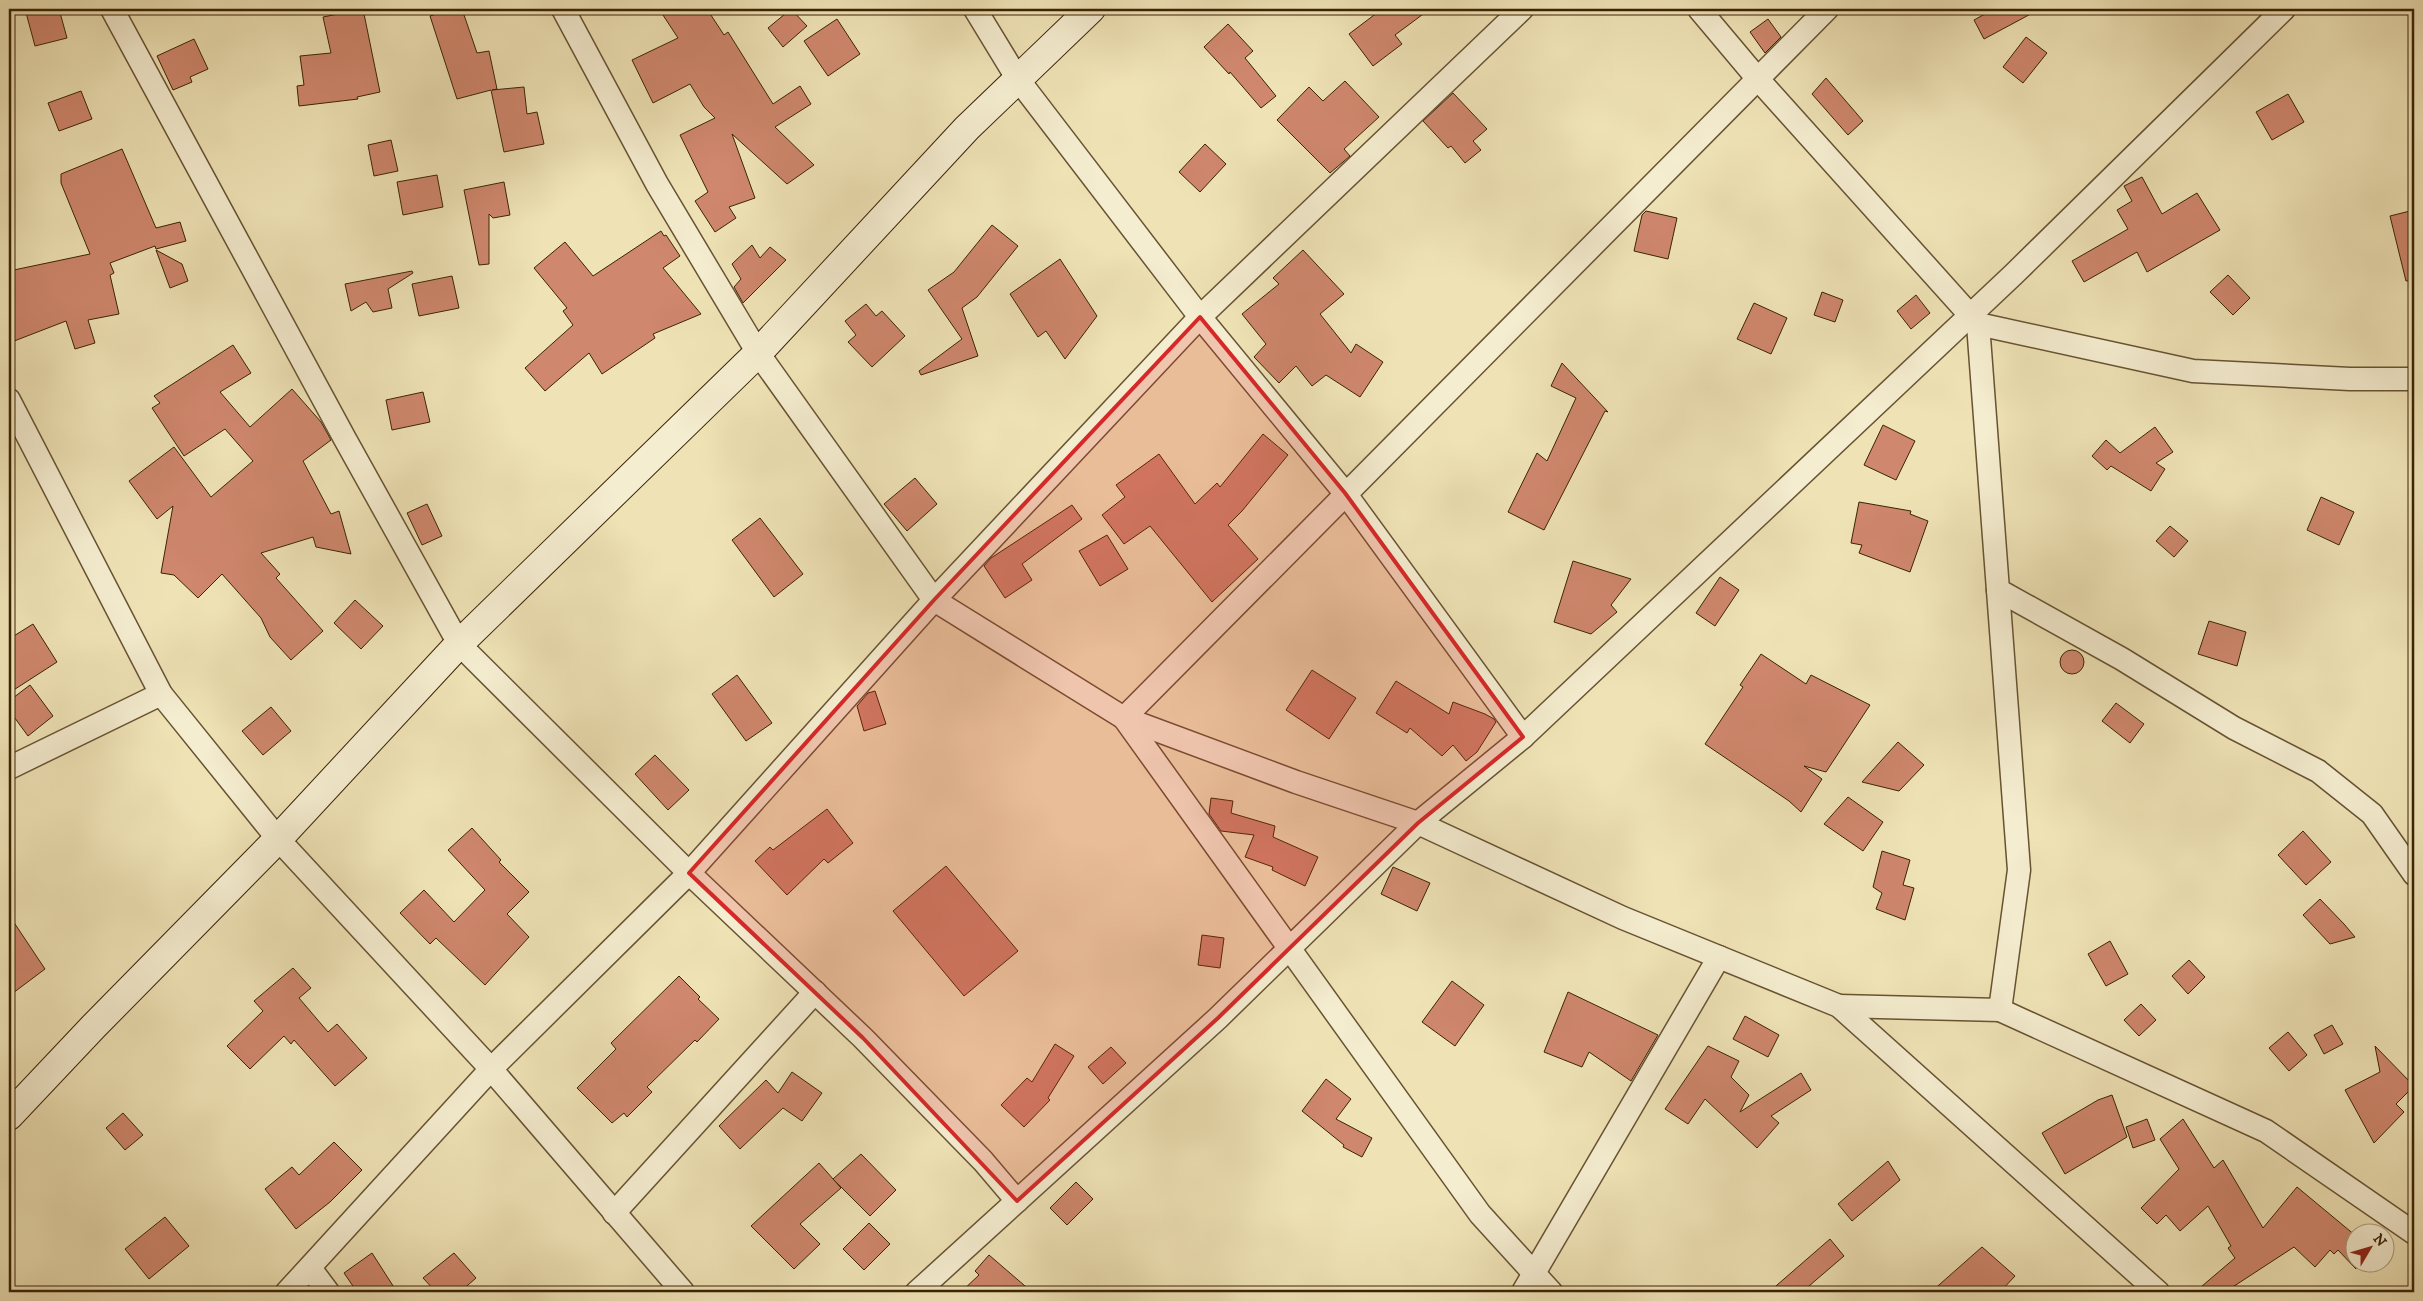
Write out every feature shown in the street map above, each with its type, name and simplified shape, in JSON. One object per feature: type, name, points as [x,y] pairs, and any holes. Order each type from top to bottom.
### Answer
[{"type":"street","points":[[112,9],[345,439],[459,644],[689,873],[815,992],[983,1161],[1017,1201]]},
{"type":"street","points":[[563,9],[657,184],[758,353],[934,600],[1124,718],[1296,782],[1418,823],[1623,918],[1839,1006],[2158,1292]]},
{"type":"street","points":[[975,9],[1017,78],[1200,317],[1345,493],[1523,737]]},
{"type":"street","points":[[9,1116],[100,1019],[278,839],[459,644],[758,353],[967,128],[1017,78],[1092,9]]},
{"type":"street","points":[[287,1292],[491,1070],[689,873],[934,600],[1200,317],[1522,9]]},
{"type":"street","points":[[1699,9],[1757,78],[1974,320],[2193,370],[2350,379],[2414,379]]},
{"type":"street","points":[[1124,718],[1827,9]]},
{"type":"street","points":[[917,1292],[1218,1018],[1418,823],[1523,737],[1974,320],[2284,9]]},
{"type":"street","points":[[1974,320],[1998,590],[2019,870],[2000,1010]]},
{"type":"street","points":[[9,400],[162,694],[278,839],[491,1070],[683,1292]]},
{"type":"street","points":[[1998,590],[2122,659],[2234,728],[2318,771],[2372,814],[2414,874]]},
{"type":"street","points":[[9,768],[162,694]]},
{"type":"street","points":[[1124,718],[1480,1214],[1552,1292]]},
{"type":"street","points":[[1523,1292],[1719,958]]},
{"type":"street","points":[[614,1213],[815,992]]},
{"type":"street","points":[[1839,1006],[2000,1010],[2266,1131],[2414,1233]]},
{"type":"street","points":[[310,1268],[328,1292]]},
{"type":"highlighted area","points":[[1200,317],[1345,493],[1523,737],[1418,823],[1218,1018],[1017,1201],[863,1038],[689,873],[934,600]]},
{"type":"building","points":[[25,9],[59,9],[67,38],[35,46]]},
{"type":"building","points":[[363,9],[380,92],[357,97],[358,99],[299,106],[297,86],[304,85],[300,56],[331,53],[323,17]]},
{"type":"building","points":[[452,9],[462,9],[477,53],[489,51],[497,89],[492,90],[524,87],[527,114],[537,112],[544,144],[504,152],[491,90],[457,99],[430,16]]},
{"type":"building","points":[[659,9],[707,9],[724,35],[728,32],[773,104],[800,86],[811,104],[775,127],[814,165],[787,184],[732,134],[755,198],[729,207],[736,218],[715,232],[695,201],[708,192],[680,135],[715,118],[704,107],[690,84],[653,103],[632,60],[678,38]]},
{"type":"building","points":[[791,9],[807,26],[783,47],[768,28]]},
{"type":"building","points":[[1382,9],[1430,9],[1395,35],[1402,44],[1373,66],[1349,34]]},
{"type":"building","points":[[1994,9],[2040,9],[1984,39],[1974,20]]},
{"type":"building","points":[[837,19],[860,54],[828,76],[804,41]]},
{"type":"building","points":[[1768,19],[1781,37],[1765,53],[1750,32]]},
{"type":"building","points":[[1228,24],[1253,51],[1245,58],[1276,96],[1261,108],[1230,72],[1229,74],[1204,47]]},
{"type":"building","points":[[2026,37],[2047,53],[2023,83],[2003,67]]},
{"type":"building","points":[[194,39],[208,69],[190,77],[192,82],[173,90],[157,56]]},
{"type":"building","points":[[1826,78],[1863,121],[1848,135],[1812,94]]},
{"type":"building","points":[[1345,81],[1379,117],[1344,149],[1350,156],[1330,173],[1277,120],[1309,87],[1323,101]]},
{"type":"building","points":[[81,91],[92,119],[59,131],[48,103]]},
{"type":"building","points":[[1453,93],[1487,129],[1473,141],[1481,150],[1465,163],[1451,146],[1448,148],[1423,121]]},
{"type":"building","points":[[2288,94],[2304,122],[2272,140],[2256,112]]},
{"type":"building","points":[[391,140],[398,171],[374,176],[368,145]]},
{"type":"building","points":[[1205,144],[1226,164],[1200,192],[1179,172]]},
{"type":"building","points":[[122,149],[156,228],[180,222],[186,241],[156,249],[155,246],[110,263],[114,273],[110,275],[119,314],[88,320],[95,343],[75,349],[66,321],[9,343],[9,271],[90,254],[61,183],[61,174]]},
{"type":"building","points":[[437,175],[443,207],[403,215],[397,182]]},
{"type":"building","points":[[2142,177],[2162,214],[2197,193],[2220,230],[2147,272],[2137,252],[2084,282],[2072,261],[2128,229],[2117,210],[2132,201],[2124,186]]},
{"type":"building","points":[[504,182],[510,215],[493,218],[489,214],[489,264],[479,265],[464,190]]},
{"type":"building","points":[[2414,210],[2414,280],[2406,281],[2390,216]]},
{"type":"building","points":[[1646,211],[1677,218],[1668,259],[1634,251],[1642,215]]},
{"type":"building","points":[[992,225],[1018,246],[977,297],[962,308],[978,356],[921,375],[919,371],[962,339],[928,290],[954,272]]},
{"type":"building","points":[[661,231],[664,236],[666,235],[680,256],[663,268],[701,314],[653,334],[655,338],[602,374],[589,353],[545,391],[525,368],[573,325],[563,311],[567,308],[534,268],[565,242],[593,276]]},
{"type":"building","points":[[752,245],[760,258],[770,247],[786,260],[743,303],[734,287],[741,279],[732,264]]},
{"type":"building","points":[[156,250],[182,264],[188,281],[170,288]]},
{"type":"building","points":[[1303,250],[1344,294],[1320,314],[1351,353],[1356,344],[1383,362],[1360,397],[1326,375],[1312,386],[1296,366],[1279,383],[1254,357],[1266,344],[1242,314],[1279,284],[1273,278]]},
{"type":"building","points":[[1060,259],[1097,316],[1065,359],[1046,331],[1038,337],[1010,294]]},
{"type":"building","points":[[412,271],[413,273],[388,289],[392,308],[373,312],[366,302],[351,311],[345,284]]},
{"type":"building","points":[[2228,275],[2250,298],[2233,315],[2210,292]]},
{"type":"building","points":[[452,276],[459,308],[419,316],[412,284]]},
{"type":"building","points":[[1822,292],[1843,300],[1835,322],[1814,315]]},
{"type":"building","points":[[1916,295],[1930,313],[1911,329],[1897,311]]},
{"type":"building","points":[[1754,303],[1787,318],[1771,354],[1737,339]]},
{"type":"building","points":[[866,304],[876,316],[882,311],[905,336],[872,367],[848,342],[856,335],[845,321]]},
{"type":"building","points":[[233,345],[251,373],[220,392],[250,427],[292,389],[321,422],[331,440],[303,461],[331,514],[339,511],[351,554],[316,547],[313,537],[261,553],[280,574],[276,578],[323,631],[291,660],[270,637],[261,618],[222,574],[198,598],[174,575],[161,573],[173,506],[157,519],[129,481],[174,447],[211,497],[253,461],[225,429],[184,456],[152,408],[160,403],[154,396]]},
{"type":"building","points":[[1562,363],[1608,412],[1605,411],[1544,530],[1508,512],[1537,453],[1547,461],[1576,398],[1551,386]]},
{"type":"building","points":[[423,392],[430,422],[392,430],[386,400]]},
{"type":"building","points":[[1883,425],[1915,441],[1896,480],[1864,465]]},
{"type":"building","points":[[2155,427],[2173,452],[2156,463],[2165,469],[2151,491],[2111,466],[2107,470],[2092,456],[2106,440],[2120,453]]},
{"type":"building","points":[[1263,434],[1288,455],[1242,511],[1228,525],[1258,559],[1212,602],[1150,526],[1124,544],[1102,515],[1125,497],[1116,485],[1159,454],[1195,504],[1217,483],[1220,487]]},
{"type":"building","points":[[915,478],[937,504],[907,531],[884,504]]},
{"type":"building","points":[[2321,497],[2354,512],[2339,545],[2307,530]]},
{"type":"building","points":[[1859,502],[1911,511],[1910,514],[1928,521],[1910,572],[1859,553],[1862,545],[1851,543]]},
{"type":"building","points":[[427,504],[442,536],[422,545],[407,513]]},
{"type":"building","points":[[1072,505],[1082,519],[1022,564],[1032,580],[1005,598],[984,566],[991,558]]},
{"type":"building","points":[[760,518],[803,574],[774,597],[732,540]]},
{"type":"building","points":[[2170,526],[2188,541],[2174,557],[2156,541]]},
{"type":"building","points":[[1107,535],[1128,569],[1100,586],[1079,551]]},
{"type":"building","points":[[1573,561],[1631,579],[1611,605],[1617,612],[1591,634],[1554,622]]},
{"type":"building","points":[[1720,577],[1739,590],[1715,626],[1696,613]]},
{"type":"building","points":[[355,600],[383,626],[361,649],[334,623]]},
{"type":"building","points":[[2209,621],[2246,632],[2237,666],[2198,654]]},
{"type":"building","points":[[33,624],[57,662],[9,693],[9,639]]},
{"type":"building","points":[[2072,650],[2080,654],[2084,662],[2080,670],[2072,674],[2064,670],[2060,662],[2064,654]]},
{"type":"building","points":[[1761,654],[1806,684],[1811,675],[1870,705],[1826,772],[1804,766],[1822,779],[1801,812],[1789,801],[1705,744],[1743,687],[1740,685]]},
{"type":"building","points":[[1312,670],[1356,698],[1329,739],[1286,710]]},
{"type":"building","points":[[737,675],[772,723],[746,741],[712,694]]},
{"type":"building","points":[[1396,681],[1449,714],[1453,702],[1485,714],[1496,722],[1477,752],[1466,761],[1453,745],[1442,756],[1410,728],[1407,733],[1376,713]]},
{"type":"building","points":[[30,685],[53,716],[28,736],[9,710],[9,701]]},
{"type":"building","points":[[875,691],[886,724],[864,731],[857,706],[868,693]]},
{"type":"building","points":[[2116,703],[2144,724],[2130,743],[2102,721]]},
{"type":"building","points":[[271,707],[291,731],[263,755],[242,731]]},
{"type":"building","points":[[1898,742],[1924,765],[1899,791],[1862,782]]},
{"type":"building","points":[[655,755],[689,790],[668,810],[635,774]]},
{"type":"building","points":[[1848,797],[1883,822],[1863,851],[1824,824]]},
{"type":"building","points":[[1211,798],[1233,801],[1231,813],[1275,826],[1273,837],[1318,857],[1305,886],[1272,870],[1273,867],[1245,857],[1254,835],[1221,831],[1209,814]]},
{"type":"building","points":[[827,809],[853,843],[828,863],[824,859],[787,895],[755,861],[770,847],[773,850]]},
{"type":"building","points":[[472,828],[501,860],[499,862],[529,892],[507,914],[529,937],[485,985],[436,938],[430,944],[400,913],[424,890],[454,922],[485,890],[448,850]]},
{"type":"building","points":[[2303,831],[2331,862],[2306,885],[2278,855]]},
{"type":"building","points":[[1882,851],[1910,860],[1903,885],[1914,888],[1905,920],[1876,909],[1882,893],[1873,887]]},
{"type":"building","points":[[946,866],[1018,951],[964,996],[893,911]]},
{"type":"building","points":[[1393,867],[1430,883],[1417,911],[1381,894]]},
{"type":"building","points":[[2320,899],[2355,937],[2330,944],[2303,915]]},
{"type":"building","points":[[9,915],[45,969],[9,996]]},
{"type":"building","points":[[1202,935],[1224,938],[1220,968],[1198,965]]},
{"type":"building","points":[[2110,941],[2128,974],[2106,986],[2088,954]]},
{"type":"building","points":[[2189,960],[2205,977],[2188,994],[2172,976]]},
{"type":"building","points":[[293,968],[311,988],[299,998],[328,1032],[337,1024],[367,1058],[335,1086],[294,1040],[291,1044],[284,1036],[250,1069],[227,1046],[263,1011],[254,1001]]},
{"type":"building","points":[[679,976],[700,997],[698,999],[719,1019],[697,1042],[695,1040],[647,1087],[652,1092],[627,1117],[624,1113],[612,1123],[577,1088],[616,1049],[611,1043]]},
{"type":"building","points":[[1452,981],[1484,1005],[1455,1046],[1422,1022]]},
{"type":"building","points":[[1568,992],[1658,1035],[1631,1081],[1589,1052],[1582,1067],[1544,1052]]},
{"type":"building","points":[[2141,1004],[2156,1020],[2139,1036],[2124,1020]]},
{"type":"building","points":[[1745,1016],[1779,1035],[1768,1057],[1733,1039]]},
{"type":"building","points":[[2332,1025],[2343,1044],[2324,1054],[2314,1035]]},
{"type":"building","points":[[2288,1032],[2307,1055],[2289,1071],[2269,1048]]},
{"type":"building","points":[[1055,1044],[1074,1056],[1048,1098],[1050,1100],[1024,1127],[1001,1105],[1027,1078],[1032,1082]]},
{"type":"building","points":[[1708,1046],[1739,1061],[1731,1077],[1749,1095],[1740,1112],[1801,1073],[1811,1090],[1771,1116],[1779,1123],[1757,1148],[1705,1099],[1688,1124],[1665,1109]]},
{"type":"building","points":[[2375,1046],[2414,1086],[2396,1104],[2404,1112],[2374,1143],[2345,1090],[2380,1072]]},
{"type":"building","points":[[1111,1047],[1126,1063],[1103,1084],[1088,1067]]},
{"type":"building","points":[[792,1072],[822,1093],[802,1121],[783,1108],[740,1149],[719,1126],[766,1080],[778,1093]]},
{"type":"building","points":[[1326,1079],[1351,1099],[1336,1119],[1372,1138],[1362,1157],[1343,1147],[1344,1145],[1302,1111]]},
{"type":"building","points":[[2112,1095],[2127,1137],[2065,1174],[2042,1133],[2098,1100]]},
{"type":"building","points":[[123,1113],[143,1135],[125,1150],[106,1128]]},
{"type":"building","points":[[2147,1119],[2155,1140],[2133,1148],[2126,1127]]},
{"type":"building","points":[[2183,1119],[2214,1168],[2223,1160],[2263,1228],[2297,1187],[2346,1228],[2346,1258],[2338,1250],[2334,1254],[2330,1250],[2315,1267],[2294,1247],[2225,1292],[2195,1292],[2235,1258],[2228,1248],[2231,1246],[2208,1206],[2180,1231],[2166,1215],[2157,1224],[2141,1208],[2179,1169],[2160,1139]]},
{"type":"building","points":[[334,1142],[362,1170],[330,1202],[296,1229],[265,1189],[292,1167],[299,1175]]},
{"type":"building","points":[[861,1154],[896,1190],[870,1216],[833,1179]]},
{"type":"building","points":[[1888,1161],[1900,1180],[1852,1221],[1838,1204]]},
{"type":"building","points":[[819,1163],[841,1188],[800,1224],[820,1244],[794,1269],[751,1226]]},
{"type":"building","points":[[1076,1182],[1093,1199],[1067,1225],[1050,1208]]},
{"type":"building","points":[[165,1217],[189,1246],[149,1279],[125,1249]]},
{"type":"building","points":[[869,1223],[890,1244],[864,1270],[843,1249]]},
{"type":"building","points":[[1830,1239],[1844,1256],[1802,1292],[1769,1292]]},
{"type":"building","points":[[1982,1247],[2015,1276],[2000,1292],[1931,1292]]},
{"type":"building","points":[[372,1253],[397,1292],[357,1292],[344,1273]]},
{"type":"building","points":[[454,1253],[476,1278],[460,1292],[436,1292],[423,1278]]},
{"type":"building","points":[[989,1255],[1032,1292],[961,1292],[979,1275],[975,1271]]}]
